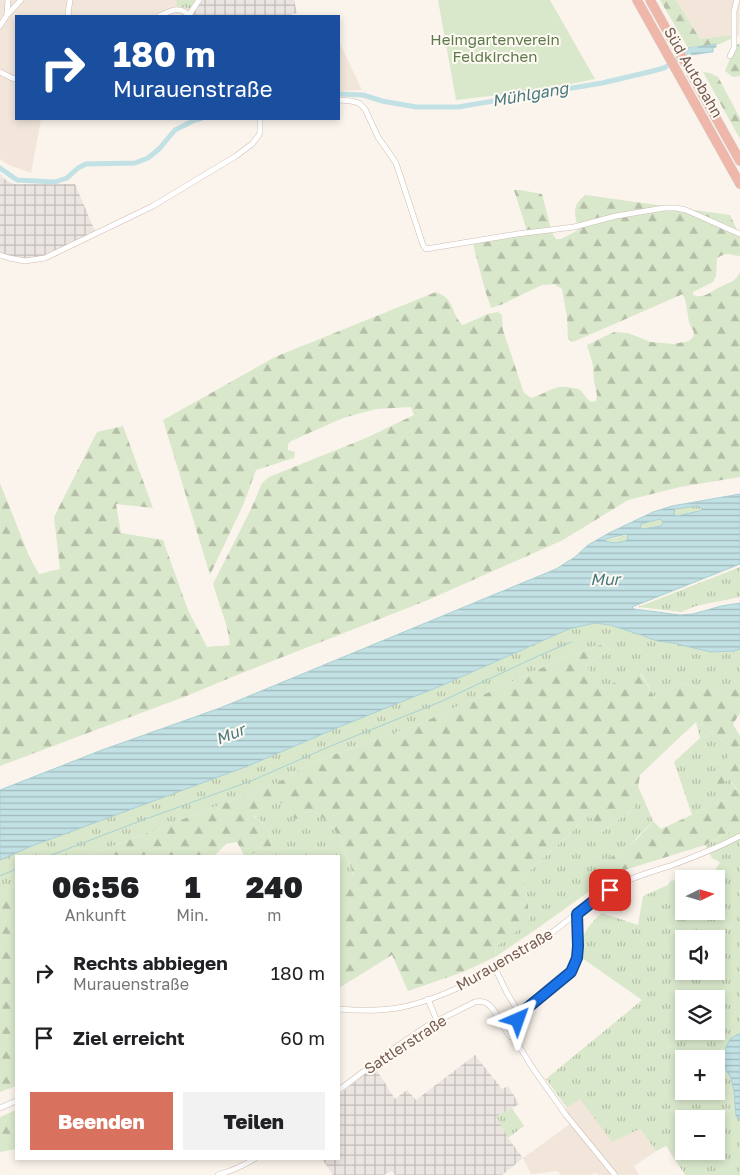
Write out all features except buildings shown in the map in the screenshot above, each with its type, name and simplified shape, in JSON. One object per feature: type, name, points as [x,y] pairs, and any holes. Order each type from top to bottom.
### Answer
[{"type":"highway","name":"Süd Autobahn","points":[[637,0],[740,184]]},
{"type":"highway","name":"Süd Autobahn","points":[[650,0],[740,161]]},
{"type":"street","points":[[6,15],[8,0]]},
{"type":"street","points":[[0,26],[6,15],[20,0]]},
{"type":"street","points":[[68,15],[70,0]]},
{"type":"street","points":[[162,15],[182,10],[190,15],[199,0]]},
{"type":"street","points":[[730,56],[734,48],[734,11],[737,0]]},
{"type":"street","points":[[0,72],[15,79]]},
{"type":"street","points":[[340,100],[359,103],[366,109],[378,137],[396,163],[423,245],[426,249],[574,227],[616,216],[670,208],[686,210],[740,234]]},
{"type":"street","points":[[0,255],[24,261],[40,259],[153,206],[236,156],[252,144],[259,135],[261,129],[260,120]]},
{"type":"street","name":"Murauenstraße","points":[[340,1009],[387,1009],[415,1004],[465,984],[543,939],[600,896],[621,884],[645,873],[726,844],[740,836]]},
{"type":"street","points":[[515,1038],[520,1014],[571,972],[577,958],[577,914]]},
{"type":"street","points":[[495,968],[520,1014]]},
{"type":"street","points":[[428,1000],[437,1021]]},
{"type":"street","name":"Sattlerstraße","points":[[340,1089],[427,1026],[472,1003],[484,1002],[490,1006],[508,1034],[515,1038],[527,1060],[566,1115],[615,1175]]},
{"type":"street","points":[[0,1108],[15,1101]]},
{"type":"street","points":[[218,1175],[253,1160]]},
{"type":"shaded area","points":[[0,0],[176,0],[178,6],[191,9],[194,15],[15,15],[15,120],[41,120],[31,173],[9,165],[0,159]]},
{"type":"shaded area","points":[[197,0],[294,0],[297,13],[290,15],[194,15],[191,9]]},
{"type":"shaded area","points":[[676,0],[740,0],[739,36],[733,38],[732,35],[700,39]]},
{"type":"shaded area","points":[[340,44],[362,90],[340,91]]},
{"type":"shaded area","points":[[0,175],[14,184],[75,184],[97,236],[48,260],[23,263],[0,258]]},
{"type":"shaded area","points":[[475,1055],[502,1089],[508,1086],[519,1104],[497,1116],[508,1138],[523,1158],[502,1175],[395,1175],[392,1171],[384,1175],[333,1175],[323,1160],[340,1160],[340,1094],[374,1066],[395,1099],[407,1090],[416,1100]]},
{"type":"shaded area","points":[[580,1098],[612,1142],[640,1129],[656,1151],[634,1166],[639,1175],[598,1175],[597,1173],[589,1175],[561,1175],[558,1171],[531,1174],[523,1158],[570,1124],[562,1112]]},
{"type":"green space","points":[[176,0],[197,0],[191,9],[177,6]]},
{"type":"green space","name":"Heimgartenverein Feldkirchen","points":[[438,0],[550,0],[595,79],[541,90],[456,100]]},
{"type":"green space","points":[[660,0],[676,0],[700,39],[732,35],[733,38],[720,44],[688,48]]},
{"type":"green space","points":[[740,43],[740,76],[733,77],[725,71],[735,46]]},
{"type":"green space","points":[[703,72],[718,77],[740,118],[740,139]]},
{"type":"green space","points":[[514,190],[542,194],[552,233],[556,239],[561,239],[578,230],[575,211],[578,203],[585,195],[730,215],[740,236],[740,256],[727,254],[717,258],[716,276],[713,282],[693,292],[693,295],[701,296],[708,294],[733,281],[740,272],[740,477],[680,487],[628,500],[563,540],[428,600],[189,695],[0,766],[0,483],[29,556],[39,574],[60,569],[54,517],[97,432],[123,426],[153,508],[116,504],[121,533],[163,540],[188,610],[207,647],[230,645],[227,627],[213,584],[262,483],[269,477],[366,438],[414,415],[411,407],[376,409],[343,418],[291,441],[288,444],[288,450],[295,452],[294,458],[256,470],[244,503],[210,575],[163,420],[275,357],[436,292],[447,299],[463,325],[488,314],[498,312],[502,315],[503,330],[524,393],[531,398],[556,388],[566,387],[579,390],[591,402],[596,401],[593,365],[587,345],[614,332],[628,333],[651,342],[673,344],[689,341],[693,337],[694,332],[689,323],[683,294],[573,342],[568,339],[567,317],[562,289],[554,284],[542,285],[491,308],[473,244],[528,234]]},
{"type":"green space","points":[[701,507],[700,511],[676,516],[674,513],[674,509]]},
{"type":"green space","points":[[660,519],[664,522],[661,526],[642,529],[640,526],[641,524]]},
{"type":"green space","points":[[626,534],[628,536],[625,541],[605,542],[606,539]]},
{"type":"green space","points":[[740,567],[740,597],[696,606],[681,612],[638,607]]},
{"type":"green space","points":[[595,623],[604,624],[619,627],[660,642],[724,652],[740,649],[740,687],[736,688],[726,700],[714,688],[698,688],[682,683],[655,698],[641,673],[603,689],[585,665],[610,650],[603,644],[561,659],[417,725],[313,762],[277,783],[90,855],[15,855],[15,885],[0,892],[0,860],[32,846],[248,766],[443,685],[569,629]]},
{"type":"green space","points":[[603,644],[610,650],[585,665],[603,689],[634,671],[640,673],[655,698],[682,683],[698,688],[714,688],[726,699],[736,688],[740,687],[740,713],[733,724],[740,736],[740,827],[705,845],[612,874],[609,869],[608,863],[610,859],[630,845],[653,821],[661,829],[724,800],[726,792],[737,789],[729,778],[719,789],[709,786],[733,748],[696,722],[640,775],[635,807],[602,832],[588,813],[579,825],[524,876],[530,920],[496,947],[495,957],[463,972],[408,991],[392,955],[340,987],[340,878],[354,876],[339,835],[321,816],[312,811],[302,813],[297,819],[290,816],[284,803],[263,806],[254,816],[267,827],[272,842],[270,853],[243,855],[237,842],[226,844],[215,855],[90,855],[277,783],[313,762],[417,725],[561,659]]},
{"type":"green space","points":[[696,722],[733,748],[729,778],[737,790],[724,800],[692,815],[674,762],[700,738]]},
{"type":"green space","points":[[638,786],[653,821],[631,844],[615,854],[609,870],[612,874],[495,957],[496,947],[530,919],[524,876],[579,825],[588,813],[602,832],[634,808]]},
{"type":"green space","points":[[284,803],[302,813],[312,811],[321,816],[339,835],[354,877],[340,878],[340,855],[251,855],[254,853],[270,853],[272,842],[267,827],[254,815],[263,805]]},
{"type":"green space","points":[[740,827],[740,1175],[685,1175],[675,1160],[725,1160],[725,1110],[675,1110],[675,1160],[666,1146],[656,1151],[640,1129],[612,1142],[580,1099],[567,1108],[546,1079],[642,1000],[582,958],[582,939],[588,927],[602,913],[638,925],[643,896],[675,880],[675,920],[725,920],[725,870],[715,870],[720,862],[712,858],[705,845]]},
{"type":"green space","points":[[15,885],[15,1086],[0,1092],[0,892]]},
{"type":"green space","points":[[512,1108],[524,1126],[508,1138],[496,1116]]},
{"type":"green space","points":[[15,1110],[15,1149],[0,1152],[0,1117]]},
{"type":"water","points":[[716,44],[713,52],[691,55],[688,48]]},
{"type":"water","name":"Mur","points":[[740,494],[740,564],[632,607],[634,609],[680,615],[693,614],[740,603],[740,649],[711,652],[657,641],[610,625],[595,623],[569,629],[443,685],[248,766],[32,846],[0,860],[0,790],[102,750],[220,708],[556,569],[575,557],[588,545],[609,533],[653,512],[672,506]],"holes":[[[697,506],[702,509],[676,516],[674,513],[675,509]],[[660,519],[663,522],[661,526],[642,529],[641,524]],[[626,534],[628,536],[627,540],[613,543],[605,541],[606,539]]]},
{"type":"water","points":[[738,1034],[740,1035],[740,1119],[736,1116],[734,1091],[725,1064],[726,1047],[730,1039]]},
{"type":"waterway","name":"Mühlgang","points":[[340,94],[363,95],[382,101],[416,107],[458,107],[602,83],[649,72],[664,68],[691,50],[696,49]]},
{"type":"waterway","name":"Mühlgang","points":[[0,168],[17,180],[55,182],[67,178],[78,168],[86,164],[135,163],[148,158],[159,149],[175,130],[195,120]]},
{"type":"waterway","points":[[52,855],[251,781],[333,745],[440,702],[571,642]]},
{"type":"waterway","points":[[0,876],[15,869]]},
{"type":"route","points":[[518,1020],[520,1014],[571,972],[577,958],[577,914],[610,890]]}]
